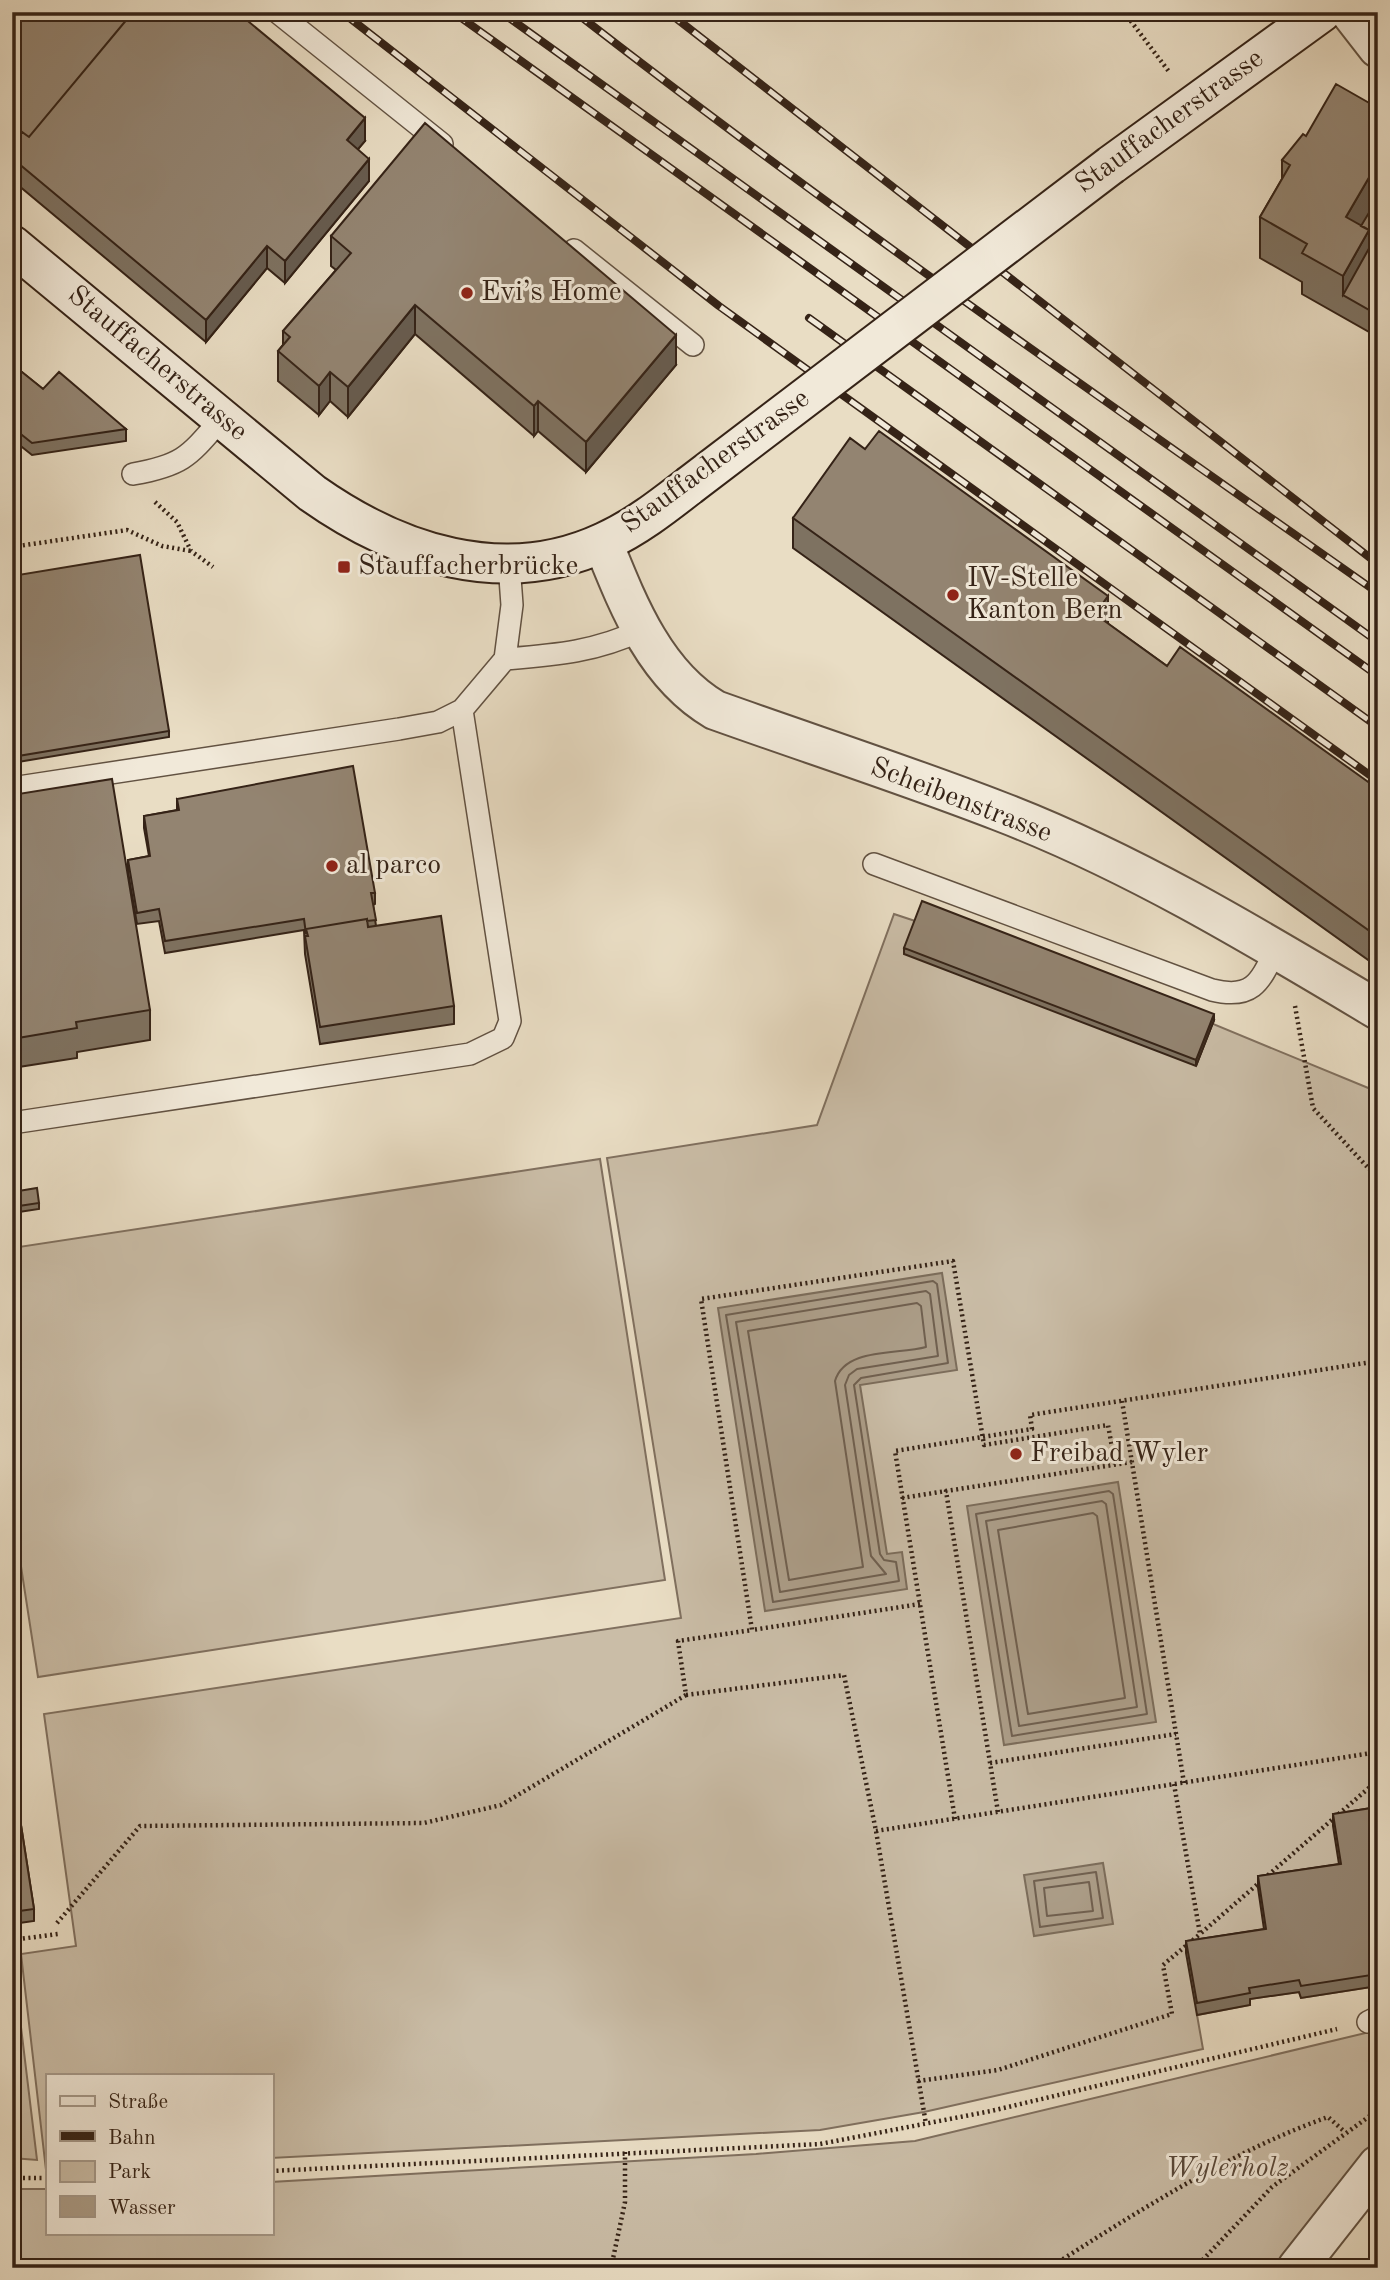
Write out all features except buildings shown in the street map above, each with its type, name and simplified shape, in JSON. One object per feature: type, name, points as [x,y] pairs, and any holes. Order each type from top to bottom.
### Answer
[{"type":"street","name":"Stauffacherstrasse","points":[[12,245],[312,493],[370,531],[426,551],[471,562],[509,564],[563,555],[603,543],[639,523],[1111,165],[1322,12]]},
{"type":"street","points":[[1350,12],[1378,48]]},
{"type":"street","name":"Scheibenstrasse","points":[[603,543],[641,630],[679,683],[693,697],[715,710],[1000,811],[1121,867],[1276,949],[1378,1010]]},
{"type":"street","points":[[1297,2268],[1378,2165]]},
{"type":"lane","points":[[277,12],[458,157]]},
{"type":"lane","points":[[554,234],[693,345]]},
{"type":"lane","points":[[133,474],[170,467],[190,454],[222,418]]},
{"type":"lane","points":[[12,788],[422,725],[449,718],[461,710],[505,659],[512,605],[509,564]]},
{"type":"lane","points":[[505,659],[555,655],[611,645],[641,630]]},
{"type":"lane","points":[[12,1123],[470,1054],[503,1038],[510,1021],[461,710]]},
{"type":"lane","points":[[874,864],[1231,995],[1245,992],[1260,982],[1276,949]]},
{"type":"path","points":[[1124,12],[1170,74]]},
{"type":"path","points":[[154,501],[177,522],[191,551]]},
{"type":"path","points":[[12,547],[127,530],[162,546],[191,551],[213,567]]},
{"type":"path","points":[[1294,1000],[1313,1108],[1370,1170],[1378,1214]]},
{"type":"path","points":[[752,1630],[701,1299],[953,1261],[984,1446],[1108,1425],[1115,1464]]},
{"type":"path","points":[[955,1819],[895,1451],[1032,1429],[1030,1415],[1378,1361]]},
{"type":"path","points":[[1122,1401],[1184,1783]]},
{"type":"path","points":[[902,1498],[1132,1462]]},
{"type":"path","points":[[946,1491],[998,1812]]},
{"type":"path","points":[[686,1695],[678,1641],[920,1604]]},
{"type":"path","points":[[57,1923],[140,1826],[424,1823],[501,1805],[686,1695],[844,1675],[876,1831],[926,2124]]},
{"type":"path","points":[[990,1763],[1176,1734]]},
{"type":"path","points":[[876,1831],[1378,1752]]},
{"type":"path","points":[[918,2081],[998,2070],[1172,2014],[1163,1965],[1378,1780]]},
{"type":"path","points":[[1174,1784],[1200,1934]]},
{"type":"path","points":[[12,1940],[58,1934]]},
{"type":"path","points":[[12,1951],[12,1959]]},
{"type":"path","points":[[273,2171],[625,2151],[820,2144],[926,2124],[1373,2019]]},
{"type":"path","points":[[1195,2268],[1272,2187],[1378,2110]]},
{"type":"path","points":[[1049,2268],[1119,2224],[1286,2132],[1328,2117],[1345,2132]]},
{"type":"path","points":[[611,2268],[625,2202],[625,2151]]},
{"type":"path","points":[[12,2178],[46,2178]]},
{"type":"green space","name":"Freibad Wyler","points":[[894,914],[1214,1020],[1213,1024],[1378,1092],[1378,1986],[1301,1998],[1299,1992],[1249,1999],[1250,2005],[1197,2015],[1203,2049],[924,2112],[820,2130],[273,2158],[273,2074],[46,2074],[46,2170],[21,1954],[76,1946],[44,1714],[681,1618],[607,1158],[817,1125]]},
{"type":"green space","points":[[600,1159],[665,1580],[38,1677],[12,1508],[12,1248]]},
{"type":"green space","points":[[14,1969],[37,2160],[12,2158]]},
{"type":"green space","name":"Wylerholz","points":[[1378,2030],[1378,2136],[1278,2268],[12,2268],[12,2189],[46,2189],[46,2234],[273,2234],[273,2182],[756,2154],[915,2141]]},
{"type":"water","points":[[942,1273],[957,1370],[860,1385],[887,1554],[902,1552],[907,1589],[765,1611],[718,1308]]},
{"type":"water","points":[[1118,1482],[1156,1722],[1004,1745],[967,1506]]},
{"type":"water","points":[[1103,1863],[1113,1924],[1034,1936],[1024,1875]]},
{"type":"railway","points":[[342,12],[719,306],[1378,781]]},
{"type":"railway","points":[[453,12],[1378,676]]},
{"type":"railway","points":[[501,12],[1378,642]]},
{"type":"railway","points":[[575,12],[873,235],[1378,593]]},
{"type":"railway","points":[[668,12],[1378,564]]},
{"type":"railway","points":[[809,318],[1378,727]]},
{"type":"place","name":"Evi’s Home","points":[[467,293]]},
{"type":"place","name":"Stauffacherbrücke","points":[[344,567]]},
{"type":"place","name":"IV-Stelle Kanton Bern","points":[[953,595]]},
{"type":"place","name":"al parco","points":[[332,866]]},
{"type":"place","name":"Freibad Wyler","points":[[1016,1454]]}]
